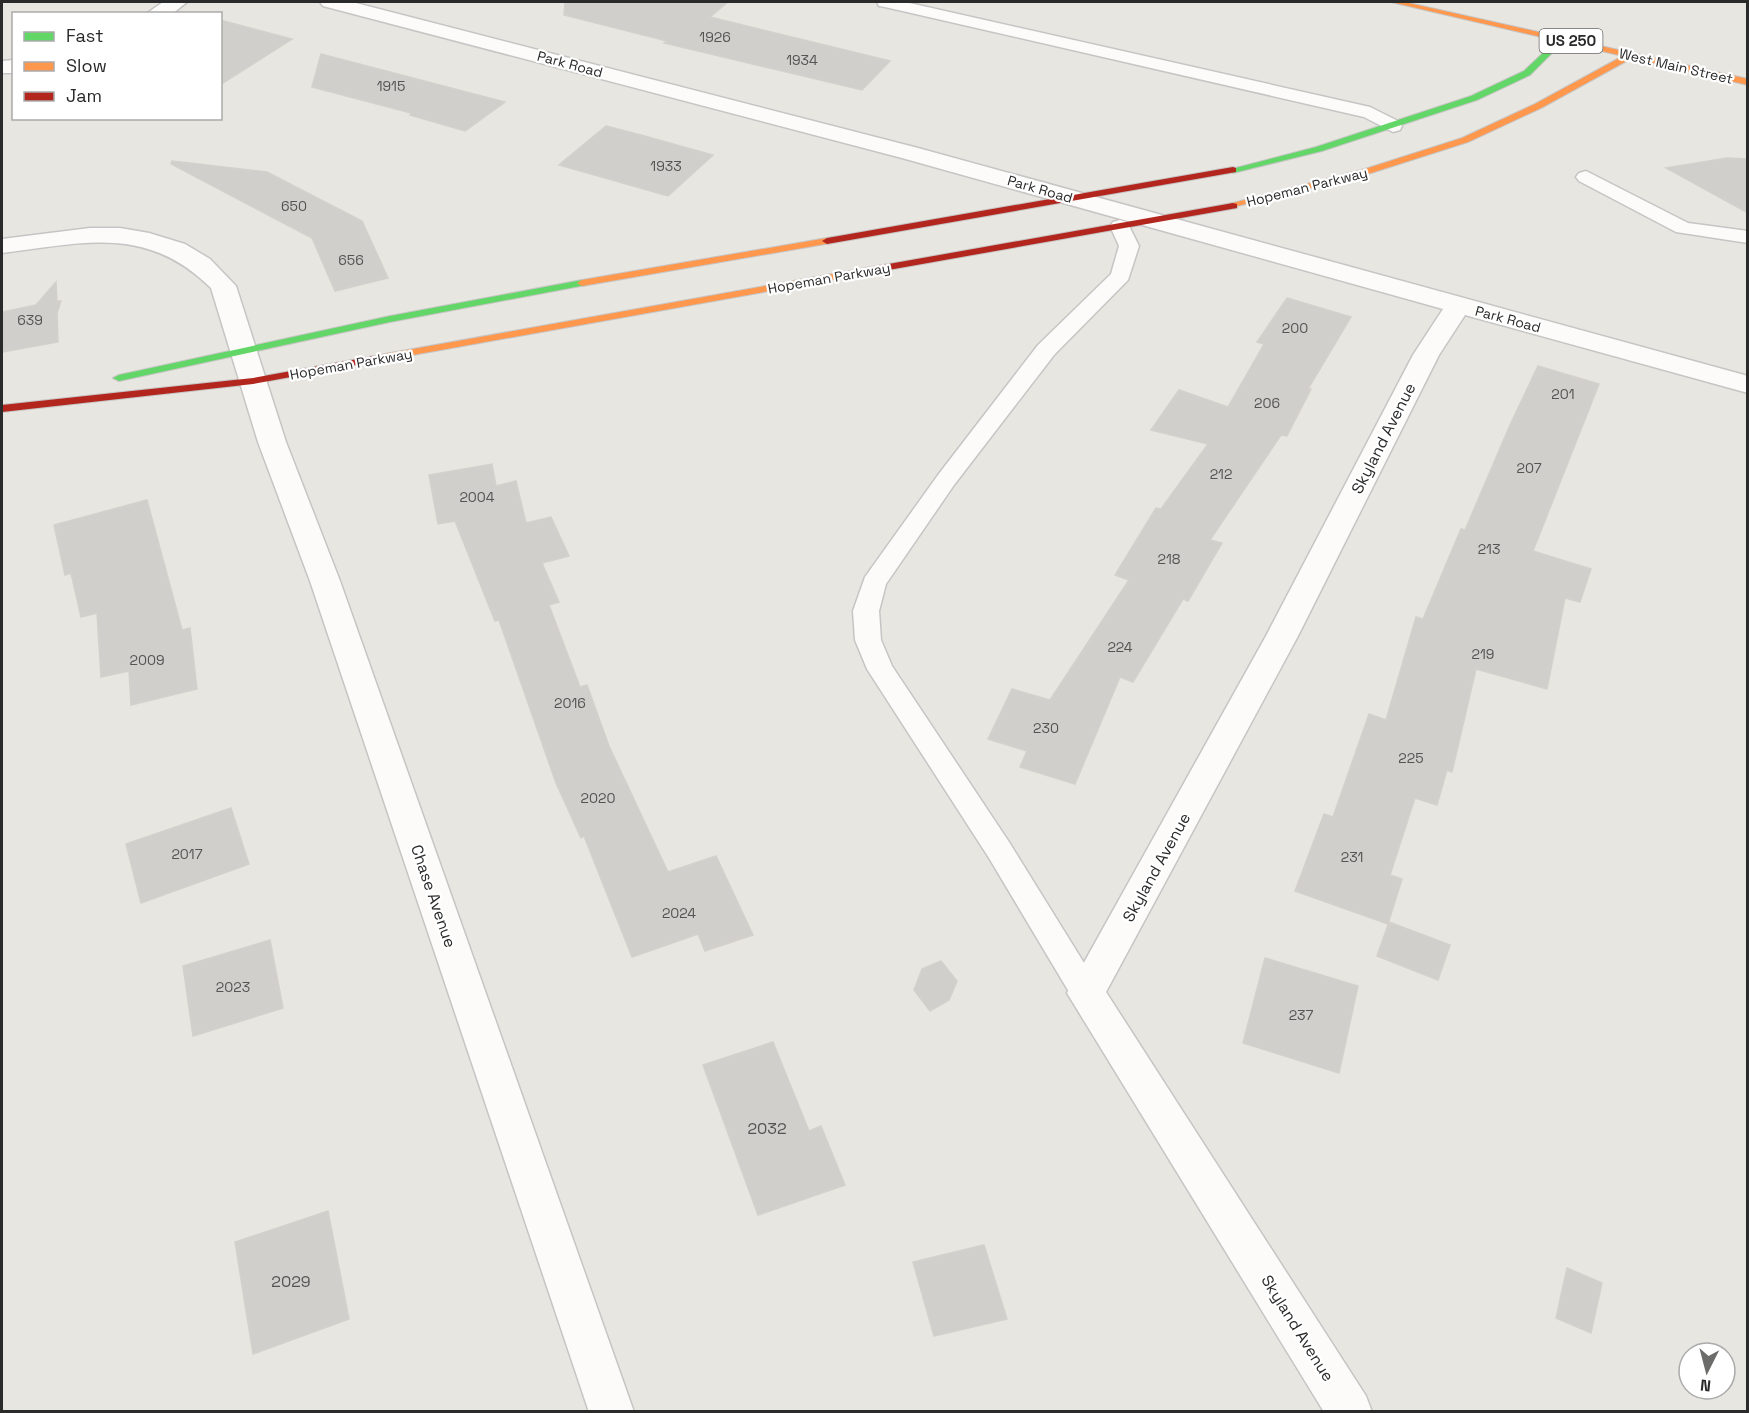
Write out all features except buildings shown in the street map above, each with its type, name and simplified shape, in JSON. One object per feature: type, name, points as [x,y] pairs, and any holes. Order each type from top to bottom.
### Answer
[{"type":"main road","name":"West Main Street","points":[[1395,2],[1748,82]]},
{"type":"main road","points":[[2,408],[100,383],[249,365],[556,288],[1213,175],[1319,149],[1474,98],[1527,73],[1561,39]]},
{"type":"main road","name":"Hopeman Parkway","points":[[2,408],[249,365],[1120,226],[1258,200],[1347,177],[1440,149],[1519,117],[1632,55]]},
{"type":"street","points":[[160,12],[177,2]]},
{"type":"street","name":"Park Road","points":[[330,2],[898,150],[1748,385]]},
{"type":"street","name":"Chase Avenue","points":[[2,246],[89,234],[128,236],[168,246],[195,258],[211,271],[223,286],[272,442],[325,581],[612,1412]]},
{"type":"street","name":"Skyland Avenue","points":[[1350,1412],[1086,993],[1282,636],[1426,355],[1458,305]]},
{"type":"lane","points":[[885,2],[1370,113],[1393,126]]},
{"type":"lane","points":[[1586,177],[1683,228],[1748,237]]},
{"type":"lane","points":[[1086,993],[999,850],[880,669],[868,640],[866,611],[874,583],[953,471],[1046,350],[1120,276],[1129,246],[1120,226]]},
{"type":"traffic: fast","points":[[1233,170],[1319,149],[1474,98],[1527,73],[1561,39]]},
{"type":"traffic: fast","points":[[119,378],[390,319],[582,283]]},
{"type":"traffic: slow","points":[[1395,2],[1748,82]]},
{"type":"traffic: slow","points":[[1233,206],[1368,171],[1465,140],[1538,106],[1632,55]]},
{"type":"traffic: slow","points":[[582,283],[827,241]]},
{"type":"traffic: slow","points":[[385,357],[849,274]]},
{"type":"traffic: jam","points":[[827,241],[1233,170]]},
{"type":"traffic: jam","points":[[849,274],[1233,206]]},
{"type":"traffic: jam","points":[[2,409],[253,381],[385,357]]}]
